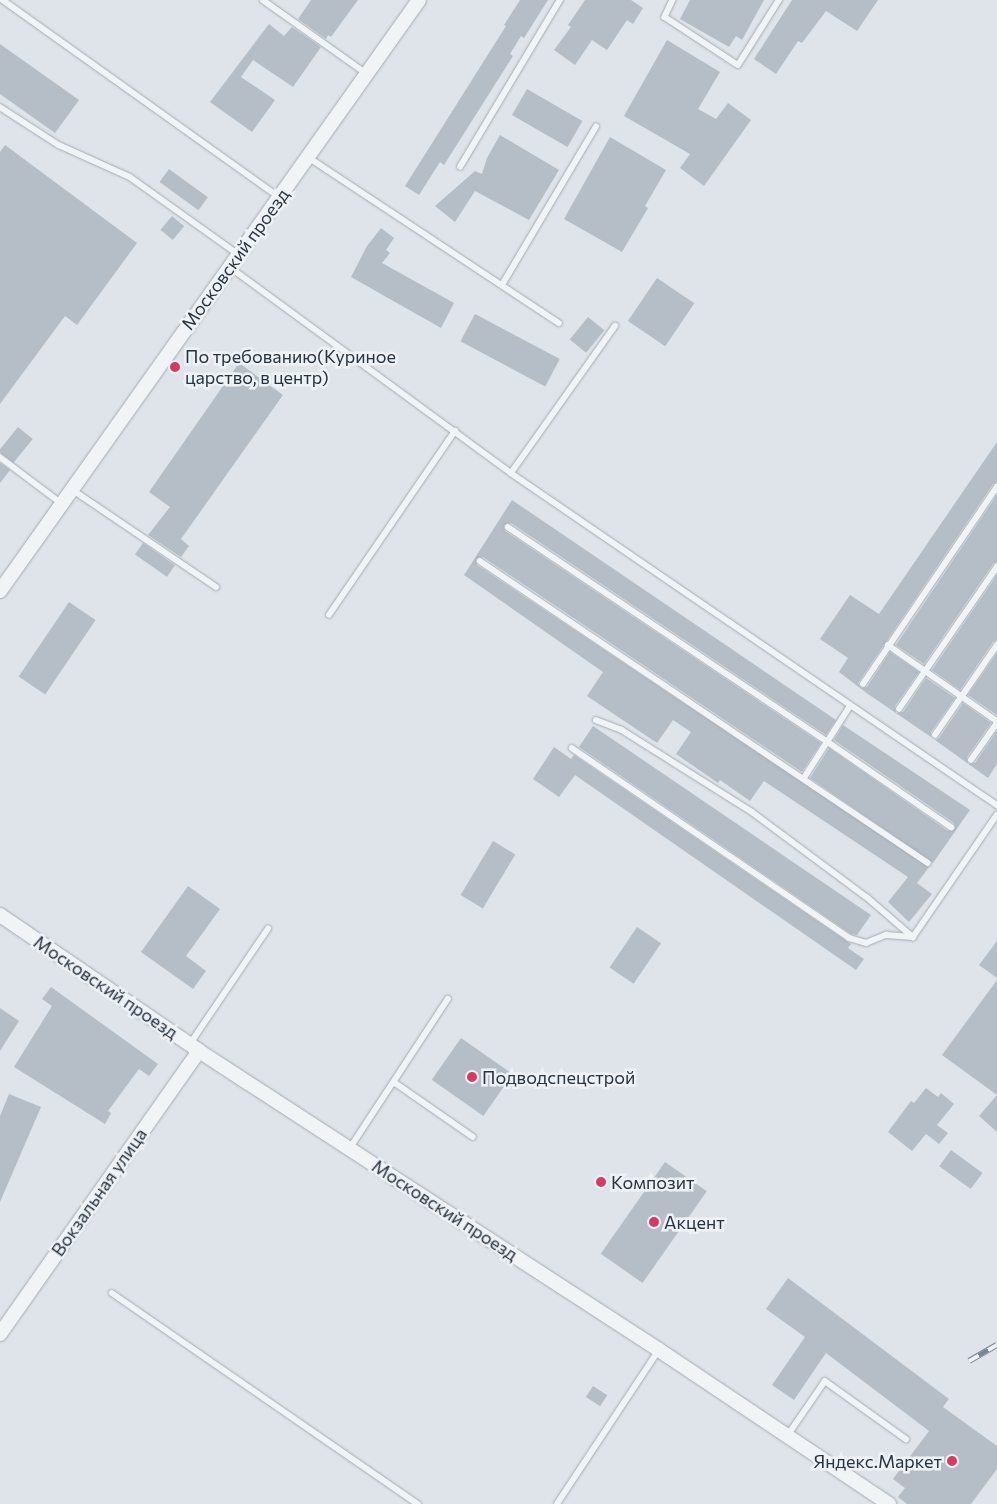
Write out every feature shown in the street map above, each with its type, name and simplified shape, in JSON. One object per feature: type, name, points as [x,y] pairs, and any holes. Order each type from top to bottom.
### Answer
[{"type":"street","name":"Московский проезд","points":[[0,591],[419,0]]},
{"type":"street","name":"Московский проезд","points":[[0,915],[195,1048],[659,1350],[890,1504]]},
{"type":"street","name":"Вокзальная улица","points":[[0,1334],[195,1048]]},
{"type":"lane","points":[[3,0],[279,198]]},
{"type":"lane","points":[[263,0],[367,74]]},
{"type":"lane","points":[[460,167],[560,0]]},
{"type":"lane","points":[[673,0],[665,17],[738,64],[779,0]]},
{"type":"lane","points":[[0,107],[59,145],[130,177],[238,254]]},
{"type":"lane","points":[[502,285],[596,127]]},
{"type":"lane","points":[[308,157],[559,323]]},
{"type":"lane","points":[[229,266],[511,472],[997,805]]},
{"type":"lane","points":[[511,472],[615,326]]},
{"type":"lane","points":[[329,616],[455,431]]},
{"type":"lane","points":[[0,457],[61,503]]},
{"type":"lane","points":[[863,684],[997,487]]},
{"type":"lane","points":[[71,489],[216,587]]},
{"type":"lane","points":[[508,528],[828,742],[951,827]]},
{"type":"lane","points":[[480,560],[928,863]]},
{"type":"lane","points":[[899,708],[997,567]]},
{"type":"lane","points":[[935,735],[997,645]]},
{"type":"lane","points":[[888,646],[997,722],[972,760]]},
{"type":"lane","points":[[804,778],[850,706]]},
{"type":"lane","points":[[596,720],[622,730],[752,812],[868,898],[913,937]]},
{"type":"lane","points":[[572,748],[849,938],[866,943],[886,935],[913,937]]},
{"type":"lane","points":[[913,937],[997,815]]},
{"type":"lane","points":[[195,1048],[268,929]]},
{"type":"lane","points":[[350,1148],[448,999]]},
{"type":"lane","points":[[394,1082],[473,1137]]},
{"type":"lane","points":[[112,1293],[418,1504]]},
{"type":"lane","points":[[558,1504],[659,1350]]},
{"type":"lane","points":[[788,1435],[825,1380],[906,1439]]},
{"type":"building","points":[[311,0],[358,0],[331,37],[328,35],[326,39],[298,19]]},
{"type":"building","points":[[520,0],[548,0],[524,38],[521,36],[510,54],[513,56],[444,165],[440,162],[419,195],[405,186],[506,26],[504,25]]},
{"type":"building","points":[[585,0],[631,0],[643,8],[633,24],[627,20],[607,50],[592,40],[575,65],[554,50],[571,27],[568,25]]},
{"type":"building","points":[[690,0],[764,0],[742,40],[736,36],[729,47],[680,19]]},
{"type":"building","points":[[792,0],[878,0],[857,31],[826,11],[802,43],[798,41],[776,74],[754,59]]},
{"type":"building","points":[[269,24],[284,36],[292,27],[321,47],[293,87],[253,60],[241,77],[275,100],[252,132],[210,102]]},
{"type":"building","points":[[667,40],[720,72],[698,109],[716,119],[728,103],[751,120],[704,186],[680,168],[690,154],[624,116]]},
{"type":"building","points":[[0,44],[79,100],[55,133],[0,94]]},
{"type":"building","points":[[527,89],[582,121],[567,147],[512,115]]},
{"type":"building","points":[[500,135],[559,170],[529,220],[475,191],[455,222],[435,206],[475,171],[482,174],[487,158]]},
{"type":"building","points":[[610,137],[666,170],[645,206],[648,208],[622,252],[564,219]]},
{"type":"building","points":[[5,145],[137,243],[77,325],[65,316],[0,404],[0,152]]},
{"type":"building","points":[[169,169],[208,197],[198,210],[160,182]]},
{"type":"building","points":[[172,216],[184,226],[173,240],[160,230]]},
{"type":"building","points":[[381,228],[394,238],[386,250],[390,253],[382,263],[454,303],[441,328],[351,277],[367,246]]},
{"type":"building","points":[[657,278],[694,303],[665,346],[628,321]]},
{"type":"building","points":[[475,314],[560,359],[545,386],[460,341]]},
{"type":"building","points":[[588,317],[604,330],[586,353],[570,340]]},
{"type":"building","points":[[239,363],[283,395],[181,539],[189,546],[181,557],[148,535],[170,507],[149,492]]},
{"type":"building","points":[[18,427],[33,439],[13,463],[0,452],[0,449]]},
{"type":"building","points":[[997,442],[997,482],[993,484],[858,683],[861,688],[867,687],[890,652],[919,672],[895,706],[896,713],[903,712],[926,678],[955,698],[931,732],[931,737],[868,694],[839,672],[848,658],[820,639],[850,595],[879,614]]},
{"type":"building","points":[[0,463],[10,470],[0,483]]},
{"type":"building","points":[[997,495],[997,562],[993,564],[924,664],[896,645]]},
{"type":"building","points":[[512,500],[836,720],[826,735],[511,523],[504,525],[505,531],[821,743],[802,772],[483,557],[476,559],[477,565],[929,867],[917,883],[932,894],[909,922],[888,902],[908,877],[764,781],[750,801],[720,780],[718,783],[676,754],[691,732],[673,720],[657,743],[587,696],[603,672],[464,575]]},
{"type":"building","points":[[143,543],[175,565],[167,577],[135,554]]},
{"type":"building","points":[[997,575],[997,640],[993,642],[960,690],[932,670]]},
{"type":"building","points":[[69,602],[96,620],[45,695],[19,677]]},
{"type":"building","points":[[997,653],[997,715],[968,695]]},
{"type":"building","points":[[963,703],[991,723],[967,757],[968,764],[935,740],[939,738]]},
{"type":"building","points":[[843,725],[970,810],[933,863],[810,778],[829,748],[948,831],[955,829],[954,823],[834,740]]},
{"type":"building","points":[[593,726],[871,915],[857,935],[851,934],[579,747]]},
{"type":"building","points":[[997,731],[997,764],[988,778],[968,764],[975,763]]},
{"type":"building","points":[[554,747],[571,759],[574,755],[851,944],[848,948],[864,959],[856,970],[575,775],[559,797],[533,779]]},
{"type":"building","points":[[493,841],[515,854],[483,908],[461,895]]},
{"type":"building","points":[[188,886],[220,909],[186,956],[206,971],[193,989],[141,952]]},
{"type":"building","points":[[637,927],[661,943],[634,984],[610,968]]},
{"type":"building","points":[[997,941],[997,978],[979,965]]},
{"type":"building","points":[[997,980],[997,1095],[942,1055]]},
{"type":"building","points":[[51,987],[158,1064],[149,1076],[139,1069],[108,1111],[111,1113],[105,1124],[14,1067],[52,1006],[42,999]]},
{"type":"building","points":[[0,1008],[19,1021],[0,1051]]},
{"type":"building","name":"Подводспецстрой","points":[[461,1038],[513,1074],[483,1116],[432,1080]]},
{"type":"building","points":[[926,1088],[938,1097],[941,1093],[954,1104],[937,1125],[948,1133],[939,1144],[926,1134],[912,1151],[888,1132],[911,1101],[914,1103]]},
{"type":"building","points":[[9,1094],[41,1107],[0,1202],[0,1116]]},
{"type":"building","points":[[997,1095],[997,1132],[979,1116]]},
{"type":"building","points":[[951,1150],[983,1173],[971,1189],[939,1166]]},
{"type":"building","name":"Акцент","points":[[665,1162],[707,1191],[643,1283],[601,1254]]},
{"type":"building","points":[[788,1278],[949,1399],[943,1407],[997,1446],[997,1469],[971,1504],[907,1504],[898,1497],[905,1488],[893,1479],[929,1431],[826,1353],[794,1400],[772,1385],[805,1337],[766,1309]]},
{"type":"building","points":[[593,1386],[607,1395],[600,1406],[586,1397]]},
{"type":"railway","points":[[969,1361],[997,1345]]},
{"type":"place","name":"По требованию(Куриное царство, в центр)","points":[[175,367]]},
{"type":"place","name":"Подводспецстрой","points":[[472,1077]]},
{"type":"place","name":"Композит","points":[[601,1182]]},
{"type":"place","name":"Акцент","points":[[654,1222]]},
{"type":"place","name":"Яндекс.Маркет","points":[[952,1461]]}]
